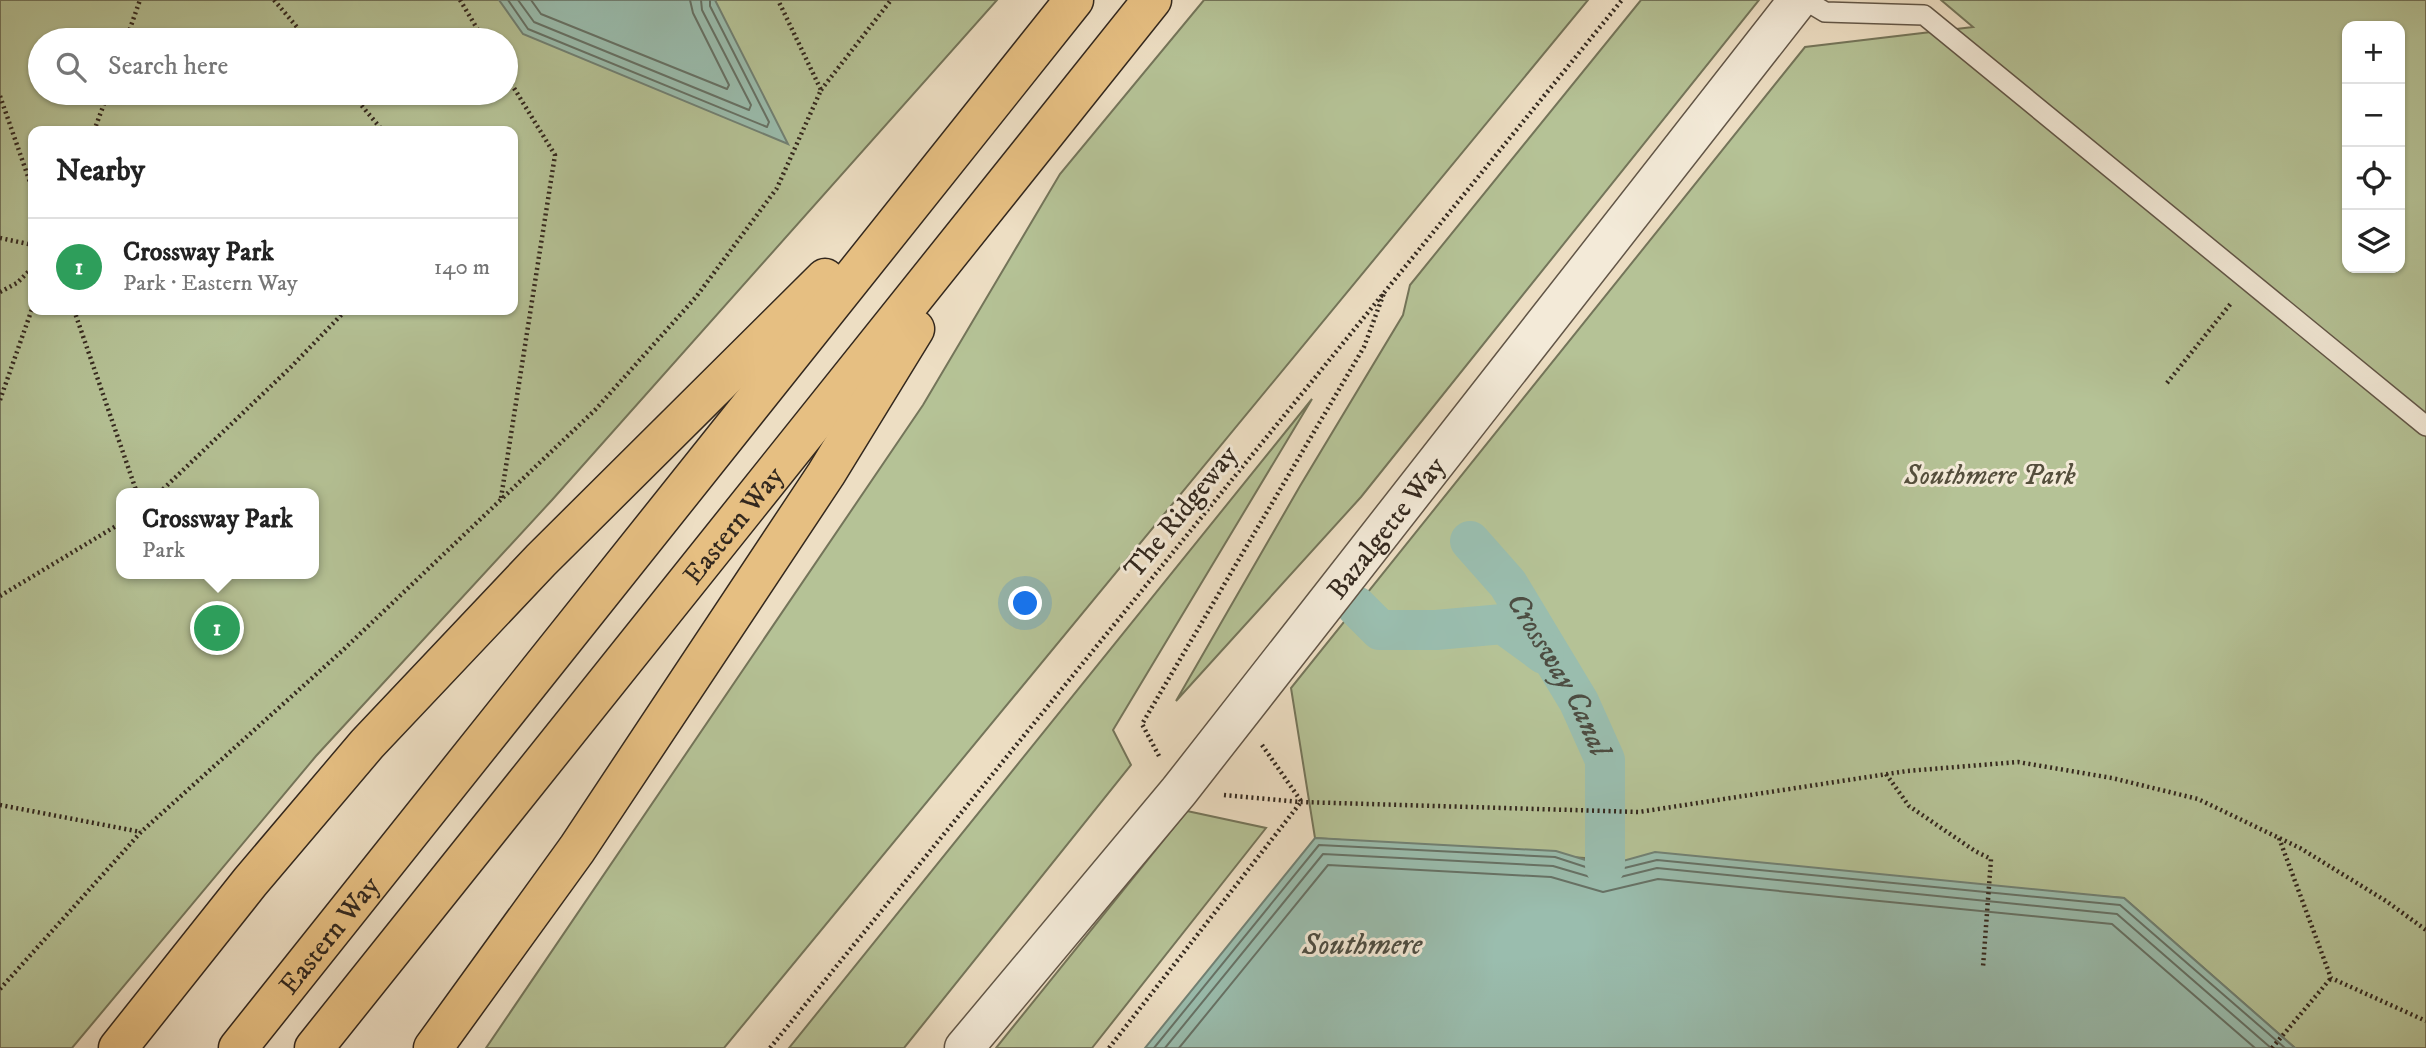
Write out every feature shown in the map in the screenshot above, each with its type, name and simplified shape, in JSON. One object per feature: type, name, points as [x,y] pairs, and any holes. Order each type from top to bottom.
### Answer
[{"type":"main road","name":"Eastern Way","points":[[238,1048],[1074,0]]},
{"type":"main road","name":"Eastern Way","points":[[314,1048],[1152,0]]},
{"type":"main road","points":[[118,1048],[250,882],[367,744],[541,560],[951,153]]},
{"type":"main road","points":[[433,1048],[577,849],[826,474],[1002,187]]},
{"type":"street","name":"Bazalgette Way","points":[[964,1048],[1179,791],[1798,0]]},
{"type":"lane","points":[[1805,0],[1825,12],[1924,15],[2426,426]]},
{"type":"path","points":[[130,28],[140,0]]},
{"type":"path","points":[[274,0],[298,28]]},
{"type":"path","points":[[460,0],[477,28]]},
{"type":"path","points":[[778,0],[821,90]]},
{"type":"path","points":[[0,989],[141,832],[342,651],[595,410],[696,297],[777,188],[821,90],[891,0]]},
{"type":"path","name":"The Ridgeway","points":[[770,1048],[1622,0]]},
{"type":"path","points":[[501,499],[555,155],[518,95]]},
{"type":"path","points":[[0,96],[28,177]]},
{"type":"path","points":[[96,126],[104,105]]},
{"type":"path","points":[[361,105],[379,126]]},
{"type":"path","points":[[0,238],[28,244]]},
{"type":"path","points":[[0,292],[17,283],[28,272]]},
{"type":"path","points":[[1384,293],[1364,347],[1142,724],[1179,791],[1301,802],[1639,812],[1886,774],[2018,762],[2112,778],[2198,799],[2300,848],[2386,901],[2426,930]]},
{"type":"path","points":[[0,400],[30,315]]},
{"type":"path","points":[[76,315],[134,488]]},
{"type":"path","points":[[164,488],[291,367],[341,315]]},
{"type":"path","points":[[2167,383],[2220,318]]},
{"type":"path","points":[[0,596],[116,526]]},
{"type":"path","points":[[1241,713],[1301,802]]},
{"type":"path","points":[[1886,774],[1909,806],[1991,859],[1983,967]]},
{"type":"path","points":[[1109,1048],[1301,802]]},
{"type":"path","points":[[0,805],[141,832]]},
{"type":"path","points":[[2278,837],[2331,978],[2426,1021]]},
{"type":"path","points":[[2272,1048],[2331,978]]},
{"type":"green space","points":[[0,0],[997,0],[552,500],[316,756],[72,1048],[0,1048]]},
{"type":"green space","points":[[1204,0],[1588,0],[724,1048],[486,1048],[923,405],[1060,174]]},
{"type":"green space","points":[[1641,0],[1759,0],[1361,497],[1176,701],[1300,486],[1403,315],[1410,285]]},
{"type":"green space","name":"Southmere Park","points":[[1941,0],[2426,0],[2426,1048],[2295,1048],[2124,898],[1315,838],[1291,688],[1805,47],[1973,27]]},
{"type":"green space","points":[[1312,399],[1113,730],[1131,765],[904,1048],[789,1048]]},
{"type":"green space","points":[[1187,811],[1266,828],[1092,1048],[996,1048]]},
{"type":"water","points":[[499,0],[715,0],[788,144],[523,34]]},
{"type":"water","name":"Southmere","points":[[1315,838],[1556,851],[1605,866],[1655,852],[2124,898],[2295,1048],[1145,1048]]},
{"type":"waterway","name":"Crossway Canal","points":[[1470,541],[1508,584],[1579,702],[1605,760],[1605,866]]},
{"type":"waterway","points":[[1356,606],[1380,630],[1436,630],[1503,624],[1544,654]]},
{"type":"place","name":"Crossway Park","points":[[217,628]]}]
